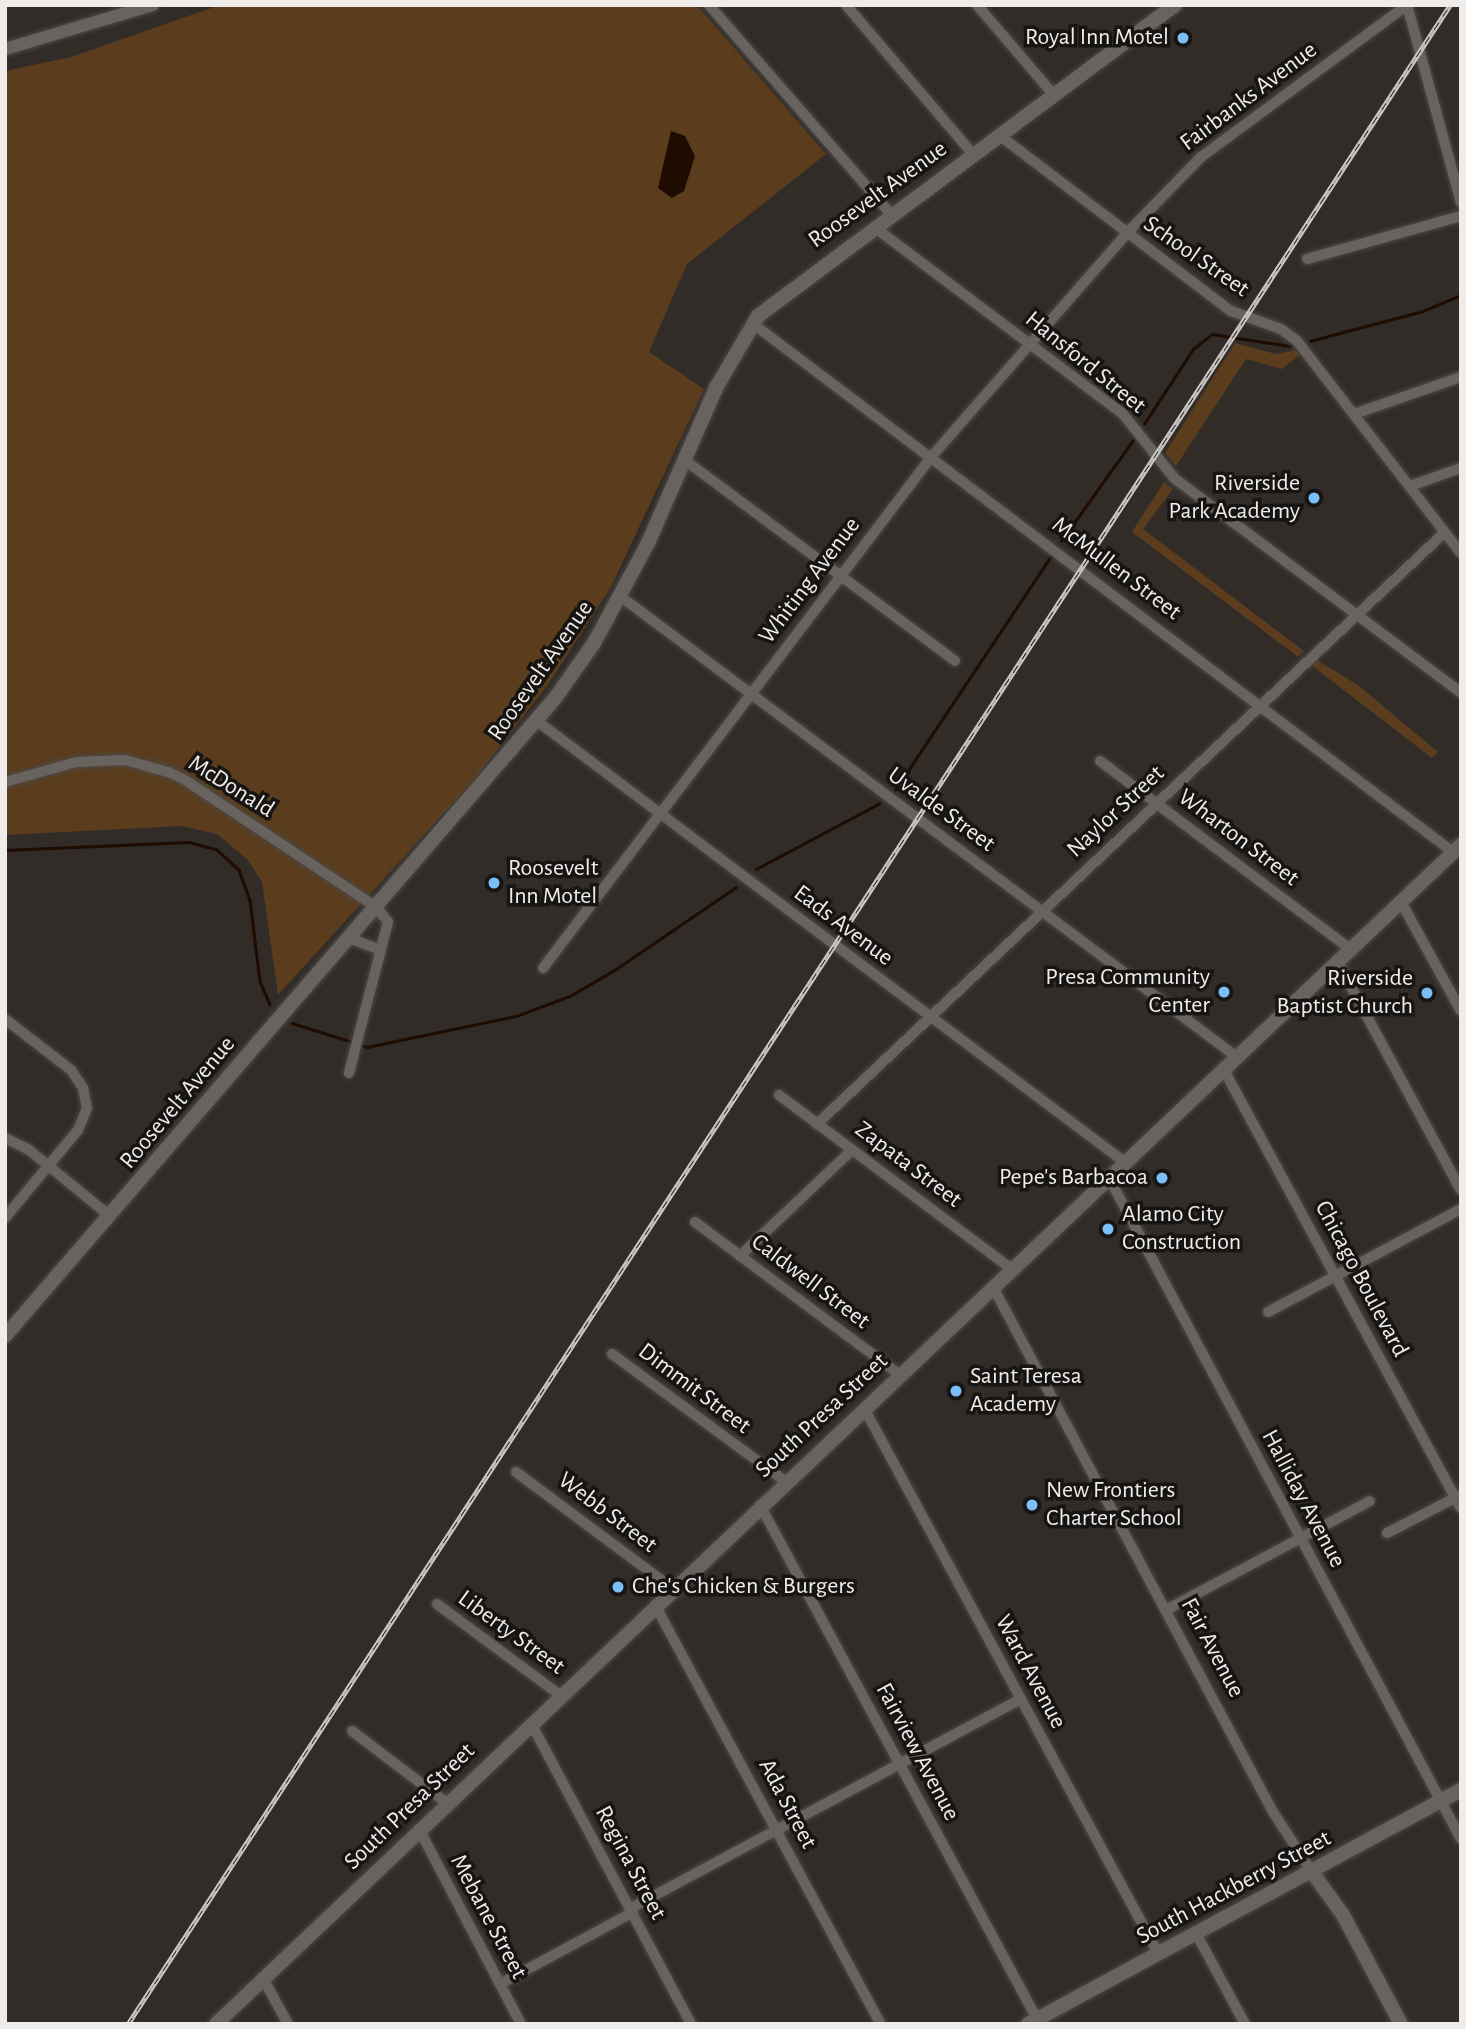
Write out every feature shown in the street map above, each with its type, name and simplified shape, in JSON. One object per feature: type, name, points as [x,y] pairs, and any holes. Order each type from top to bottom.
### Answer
[{"type":"main road","name":"Roosevelt Avenue","points":[[5,1336],[111,1217],[537,721],[594,642],[620,596],[687,461],[716,388],[752,323],[783,293],[1175,5]]},
{"type":"main road","name":"South Presa Street","points":[[216,2024],[672,1588],[1126,1163],[1457,848]]},
{"type":"main road","name":"South Hackberry Street","points":[[1032,2021],[1198,1935],[1461,1790]]},
{"type":"main road","name":"Fair Avenue","points":[[1312,1872],[1343,1915],[1401,2024]]},
{"type":"street","points":[[5,49],[153,5]]},
{"type":"street","points":[[846,5],[972,154]]},
{"type":"street","points":[[977,5],[1053,94]]},
{"type":"street","points":[[1407,5],[1461,203]]},
{"type":"street","name":"Fairbanks Avenue","points":[[1127,233],[1201,157],[1407,5]]},
{"type":"street","points":[[710,6],[891,214]]},
{"type":"street","name":"School Street","points":[[999,135],[1231,311],[1290,335],[1461,552]]},
{"type":"street","points":[[1307,259],[1461,216]]},
{"type":"street","name":"Hansford Street","points":[[874,228],[1130,421],[1174,478],[1461,692]]},
{"type":"street","name":"Whiting Avenue","points":[[543,968],[932,456],[1127,233]]},
{"type":"street","name":"McMullen Street","points":[[752,323],[1260,705],[1457,848]]},
{"type":"street","points":[[1354,414],[1461,377]]},
{"type":"street","points":[[687,461],[955,661]]},
{"type":"street","points":[[1410,486],[1461,468]]},
{"type":"street","name":"Naylor Street","points":[[817,1124],[1445,532]]},
{"type":"street","name":"Uvalde Street","points":[[620,596],[1237,1057]]},
{"type":"street","name":"Eads Avenue","points":[[537,721],[1126,1163]]},
{"type":"street","name":"McDonald","points":[[5,782],[76,762],[125,760],[168,772],[186,780],[376,907]]},
{"type":"street","name":"Wharton Street","points":[[1100,761],[1350,950]]},
{"type":"street","points":[[1401,902],[1461,1011]]},
{"type":"street","points":[[349,1073],[388,922],[376,907]]},
{"type":"street","points":[[349,938],[381,950]]},
{"type":"street","points":[[1337,961],[1461,1190]]},
{"type":"street","points":[[5,1019],[71,1070],[86,1098],[83,1121],[5,1218]]},
{"type":"street","name":"Chicago Boulevard","points":[[1224,1069],[1459,1501]]},
{"type":"street","name":"Zapata Street","points":[[779,1095],[1012,1269]]},
{"type":"street","points":[[5,1138],[48,1165],[111,1217]]},
{"type":"street","points":[[740,1256],[852,1150]]},
{"type":"street","name":"Halliday Avenue","points":[[1109,1178],[1461,1839]]},
{"type":"street","points":[[1268,1312],[1461,1209]]},
{"type":"street","name":"Caldwell Street","points":[[695,1222],[900,1375]]},
{"type":"street","name":"Fair Avenue","points":[[993,1287],[1273,1812],[1312,1872]]},
{"type":"street","name":"Dimmit Street","points":[[612,1354],[785,1481]]},
{"type":"street","name":"Ward Avenue","points":[[864,1408],[1159,1955]]},
{"type":"street","name":"Webb Street","points":[[516,1472],[672,1588]]},
{"type":"street","points":[[1166,1610],[1370,1501]]},
{"type":"street","points":[[1387,1533],[1459,1501]]},
{"type":"street","name":"Fairview Avenue","points":[[760,1505],[900,1763],[1032,2021]]},
{"type":"street","name":"Liberty Street","points":[[437,1604],[560,1695]]},
{"type":"street","name":"Ada Street","points":[[655,1605],[881,2024]]},
{"type":"street","points":[[500,1984],[776,1829],[1021,1699]]},
{"type":"street","name":"Regina Street","points":[[531,1723],[691,2024]]},
{"type":"street","points":[[352,1731],[447,1803]]},
{"type":"street","name":"Mebane Street","points":[[419,1829],[521,2024]]},
{"type":"street","points":[[1198,1935],[1245,2024]]},
{"type":"street","points":[[264,1978],[288,2024]]},
{"type":"shaded area","points":[[220,5],[697,5],[826,154],[687,264],[649,352],[704,389],[611,587],[549,683],[474,780],[278,995],[262,882],[247,859],[217,834],[182,826],[5,835],[5,71],[71,57]]},
{"type":"shaded area","points":[[671,131],[685,136],[695,156],[684,191],[672,198],[658,188]]},
{"type":"shaded area","points":[[1235,343],[1276,354],[1295,350],[1300,355],[1282,369],[1246,359],[1176,466],[1165,453]]},
{"type":"shaded area","points":[[1164,482],[1173,489],[1143,529],[1304,651],[1298,657],[1132,532]]},
{"type":"shaded area","points":[[1317,660],[1359,686],[1438,752],[1432,758],[1311,665]]},
{"type":"waterway","points":[[1310,341],[1423,311],[1461,295]]},
{"type":"waterway","points":[[1144,424],[1193,349],[1212,334],[1290,346]]},
{"type":"waterway","points":[[1061,541],[1133,440]]},
{"type":"waterway","points":[[895,790],[1051,556]]},
{"type":"waterway","points":[[756,869],[880,803]]},
{"type":"waterway","points":[[5,850],[189,842],[216,849],[239,870],[250,900],[260,981],[270,1004]]},
{"type":"waterway","points":[[359,1044],[367,1047],[516,1016],[570,996],[616,969],[736,887]]},
{"type":"waterway","points":[[292,1023],[353,1042]]},
{"type":"railway","points":[[128,2024],[1450,5]]},
{"type":"place","name":"Royal Inn Motel","points":[[1183,38]]},
{"type":"place","name":"Riverside Park Academy","points":[[1314,498]]},
{"type":"place","name":"Roosevelt Inn Motel","points":[[494,883]]},
{"type":"place","name":"Presa Community Center","points":[[1224,992]]},
{"type":"place","name":"Riverside Baptist Church","points":[[1427,993]]},
{"type":"place","name":"Pepe's Barbacoa","points":[[1162,1178]]},
{"type":"place","name":"Alamo City Construction","points":[[1108,1229]]},
{"type":"place","name":"Saint Teresa Academy","points":[[956,1391]]},
{"type":"place","name":"New Frontiers Charter School","points":[[1032,1505]]},
{"type":"place","name":"Che's Chicken & Burgers","points":[[618,1587]]}]
